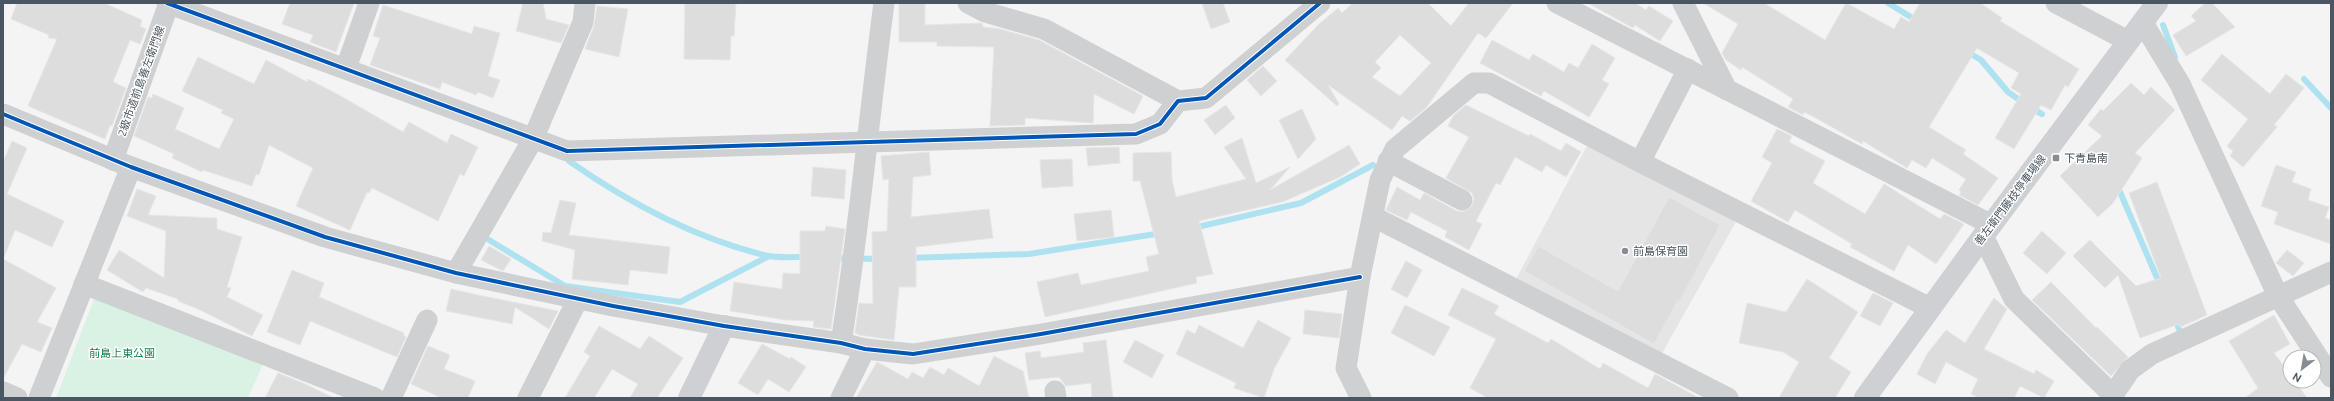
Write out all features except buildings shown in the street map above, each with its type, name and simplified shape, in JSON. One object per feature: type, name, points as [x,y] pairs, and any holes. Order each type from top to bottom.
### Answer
[{"type":"main road","name":"善左衛門藤枝停車場線","points":[[1865,398],[1987,230],[2157,3]]},
{"type":"main road","points":[[689,398],[724,326]]},
{"type":"street","points":[[168,3],[567,151],[1136,134],[1160,124],[1178,101]]},
{"type":"street","name":"2級市道前島善左衛門線","points":[[39,398],[84,284],[122,163],[168,3]]},
{"type":"street","points":[[346,68],[370,3]]},
{"type":"street","points":[[456,273],[533,139],[583,22],[585,3]]},
{"type":"street","points":[[841,343],[852,276],[866,141],[884,3]]},
{"type":"street","points":[[968,3],[985,12],[1044,29],[1178,101],[1206,98],[1320,3]]},
{"type":"street","points":[[1557,3],[1727,90],[1987,230],[2014,299],[2112,396],[2130,370],[2152,354],[2331,272]]},
{"type":"street","points":[[1683,3],[1727,90]]},
{"type":"street","points":[[2056,3],[2128,41]]},
{"type":"street","points":[[2143,22],[2180,84],[2278,296],[2331,377]]},
{"type":"street","points":[[1640,162],[1688,70]]},
{"type":"street","points":[[1361,398],[1346,368],[1360,278],[1374,217],[1380,180],[1388,161],[1400,144],[1474,83],[1489,83],[1640,162],[1930,308]]},
{"type":"street","points":[[3,114],[122,163],[325,237],[456,273],[578,299],[724,326],[841,343],[865,349],[913,354],[1042,334],[1105,321],[1360,278]]},
{"type":"street","points":[[1388,161],[1462,200]]},
{"type":"street","points":[[1374,217],[1728,398]]},
{"type":"street","points":[[84,284],[374,398]]},
{"type":"street","points":[[528,398],[578,299]]},
{"type":"street","points":[[391,398],[427,320]]},
{"type":"street","points":[[841,398],[865,349]]},
{"type":"street","points":[[3,392],[17,398]]},
{"type":"shaded area","name":"前島保育園","points":[[1589,142],[1737,220],[1661,355],[1514,283]]},
{"type":"green space","name":"前島上東公園","points":[[96,294],[263,364],[248,398],[56,398]]},
{"type":"waterway","points":[[1888,3],[1919,22]]},
{"type":"waterway","points":[[2163,25],[2175,57]]},
{"type":"waterway","points":[[1966,51],[1981,60],[2008,92],[2024,103]]},
{"type":"waterway","points":[[2304,79],[2331,108]]},
{"type":"waterway","points":[[2031,108],[2042,114]]},
{"type":"waterway","points":[[569,161],[639,205],[689,230],[741,249],[768,256],[808,257]]},
{"type":"waterway","points":[[1193,228],[1301,203],[1373,165]]},
{"type":"waterway","points":[[2117,185],[2161,287]]},
{"type":"waterway","points":[[909,258],[1029,254],[1162,233]]},
{"type":"waterway","points":[[489,240],[565,286],[680,302],[769,256]]},
{"type":"waterway","points":[[833,258],[880,259]]},
{"type":"waterway","points":[[2174,317],[2179,329]]},
{"type":"cycle path","points":[[167,3],[567,151],[1136,134],[1160,124],[1178,101],[1206,98],[1320,3]]},
{"type":"cycle path","points":[[3,114],[131,167],[325,237],[456,273],[613,306],[724,326],[841,343],[865,349],[913,354],[1041,334],[1360,277]]},
{"type":"place","name":"下青島南","points":[[2056,158]]},
{"type":"place","name":"前島保育園","points":[[1625,251]]}]
